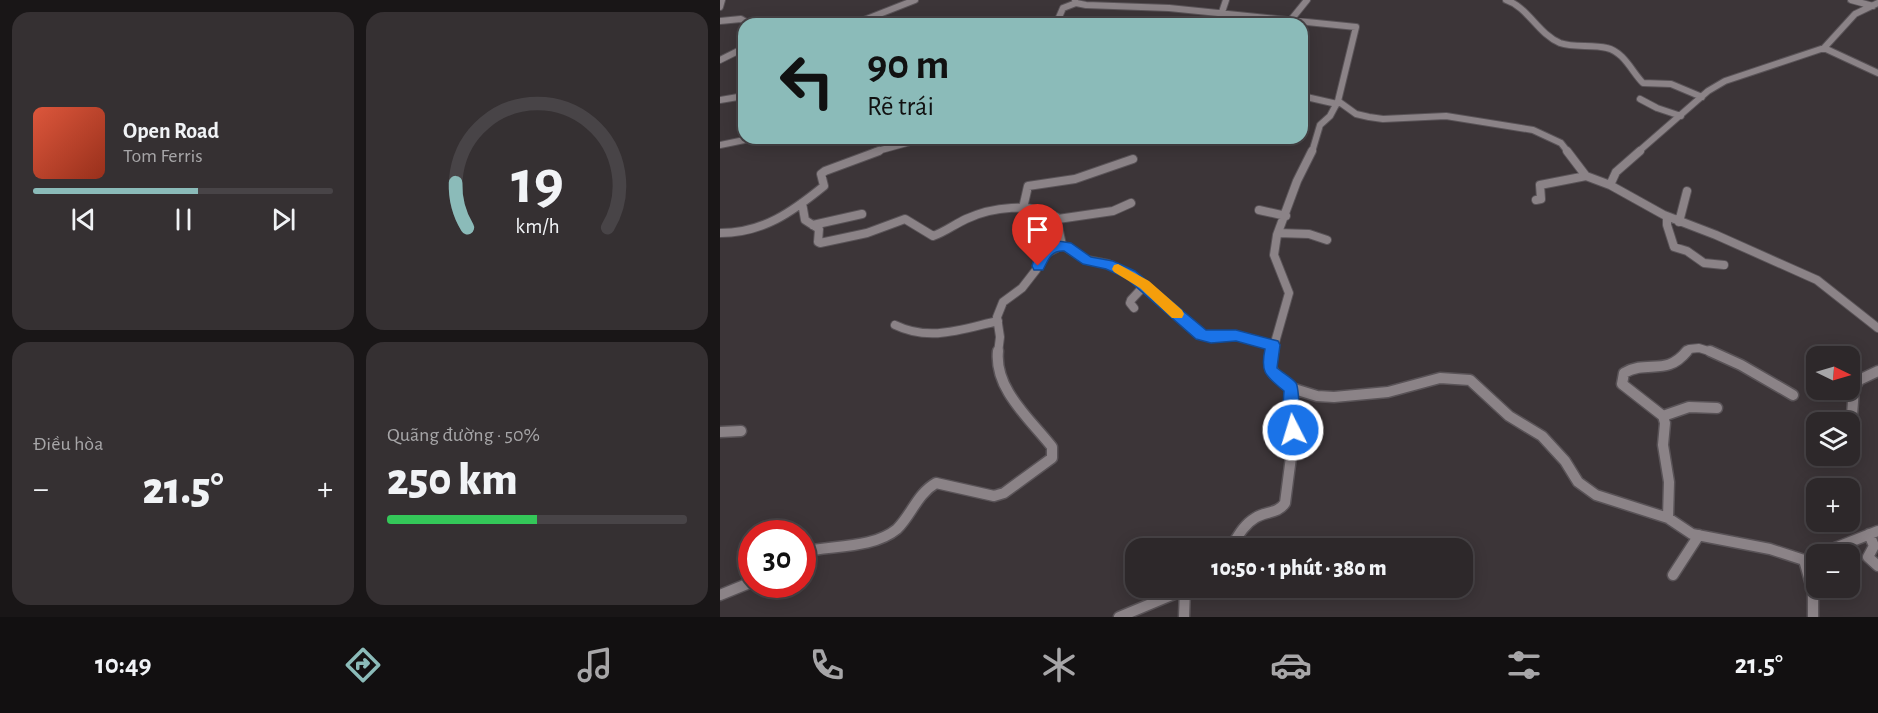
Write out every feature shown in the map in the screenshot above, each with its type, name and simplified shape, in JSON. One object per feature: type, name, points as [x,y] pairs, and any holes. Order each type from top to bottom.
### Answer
[{"type":"street","points":[[720,7],[722,0]]},
{"type":"street","points":[[869,18],[915,0]]},
{"type":"street","points":[[1222,12],[1226,0]]},
{"type":"street","points":[[1292,18],[1307,0]]},
{"type":"street","points":[[1506,0],[1516,3],[1538,27],[1562,43],[1609,48],[1632,65],[1637,77],[1643,83],[1671,84],[1702,96]]},
{"type":"street","points":[[1851,0],[1875,4]]},
{"type":"street","points":[[1059,18],[1064,8],[1076,2],[1086,5],[1222,12],[1267,18]]},
{"type":"street","points":[[1610,185],[1620,168],[1702,96],[1728,80],[1824,48],[1855,14],[1875,4]]},
{"type":"street","points":[[720,21],[738,19]]},
{"type":"street","points":[[1308,23],[1356,27],[1338,102],[1330,116],[1320,125],[1310,158],[1297,181],[1278,233],[1274,255],[1289,293],[1273,345],[1270,369],[1291,388],[1317,396],[1334,397],[1388,392],[1440,378],[1470,380],[1479,385],[1509,416],[1547,441],[1586,489],[1610,500],[1668,518],[1699,536],[1770,549],[1804,560],[1813,592],[1813,617]]},
{"type":"street","points":[[1824,48],[1878,73]]},
{"type":"street","points":[[720,60],[738,52]]},
{"type":"street","points":[[720,100],[738,97]]},
{"type":"street","points":[[1308,97],[1338,102],[1356,114],[1369,117],[1383,119],[1446,116],[1533,130],[1561,143],[1586,176]]},
{"type":"street","points":[[1640,99],[1657,108],[1681,116]]},
{"type":"street","points":[[720,145],[738,141]]},
{"type":"street","points":[[720,233],[742,234],[761,229],[802,203],[825,184],[821,174],[825,171],[904,144]]},
{"type":"street","points":[[1028,186],[1069,180],[1103,171],[1109,166],[1133,159]]},
{"type":"street","points":[[1023,208],[1029,176]]},
{"type":"street","points":[[1536,200],[1541,199],[1540,185],[1586,176],[1610,185],[1667,217],[1716,235],[1817,280],[1878,328]]},
{"type":"street","points":[[1679,222],[1687,191]]},
{"type":"street","points":[[802,203],[805,220],[819,229],[818,242],[820,243],[867,232],[905,219],[933,236],[972,216],[1023,208],[1050,212],[1058,219],[1062,245],[1088,261],[1119,269],[1144,285],[1201,335],[1211,337],[1236,335],[1273,345]]},
{"type":"street","points":[[1058,219],[1113,211],[1131,203]]},
{"type":"street","points":[[1259,210],[1286,216]]},
{"type":"street","points":[[813,225],[862,214]]},
{"type":"street","points":[[1667,217],[1674,247],[1690,253],[1704,263],[1724,265]]},
{"type":"street","points":[[1278,233],[1289,235],[1305,232],[1327,240]]},
{"type":"street","points":[[816,550],[891,534],[900,526],[920,495],[936,483],[994,496],[1004,493],[1052,458],[1052,447],[1009,394],[998,372],[1000,336],[998,321],[999,309],[1003,302],[1022,288],[1036,270],[1040,258],[1053,248],[1062,245]]},
{"type":"street","points":[[1134,308],[1130,303],[1131,300],[1144,285]]},
{"type":"street","points":[[895,325],[913,334],[933,337],[998,321]]},
{"type":"street","points":[[1668,518],[1669,482],[1663,445],[1665,423],[1663,416],[1626,389],[1621,380],[1624,374],[1634,368],[1670,366],[1694,347],[1740,364],[1793,395]]},
{"type":"street","points":[[1852,412],[1854,388],[1859,380],[1878,371]]},
{"type":"street","points":[[1236,538],[1257,516],[1279,510],[1285,503],[1294,434],[1290,418],[1291,388]]},
{"type":"street","points":[[1663,416],[1676,410],[1702,405],[1717,408]]},
{"type":"street","points":[[720,432],[741,431]]},
{"type":"street","points":[[1846,544],[1874,533],[1874,546],[1868,557],[1878,566]]},
{"type":"street","points":[[1673,575],[1699,536]]},
{"type":"street","points":[[720,595],[738,589]]},
{"type":"street","points":[[1119,617],[1164,598]]},
{"type":"street","points":[[1184,617],[1185,598]]},
{"type":"slow traffic","points":[[1118,269],[1144,285],[1177,314]]},
{"type":"route","points":[[1038,266],[1040,258],[1048,251],[1058,246],[1066,246],[1088,261],[1108,264],[1130,275],[1201,335],[1211,337],[1236,335],[1273,345],[1269,365],[1272,372],[1291,388],[1290,418],[1293,430]]}]
